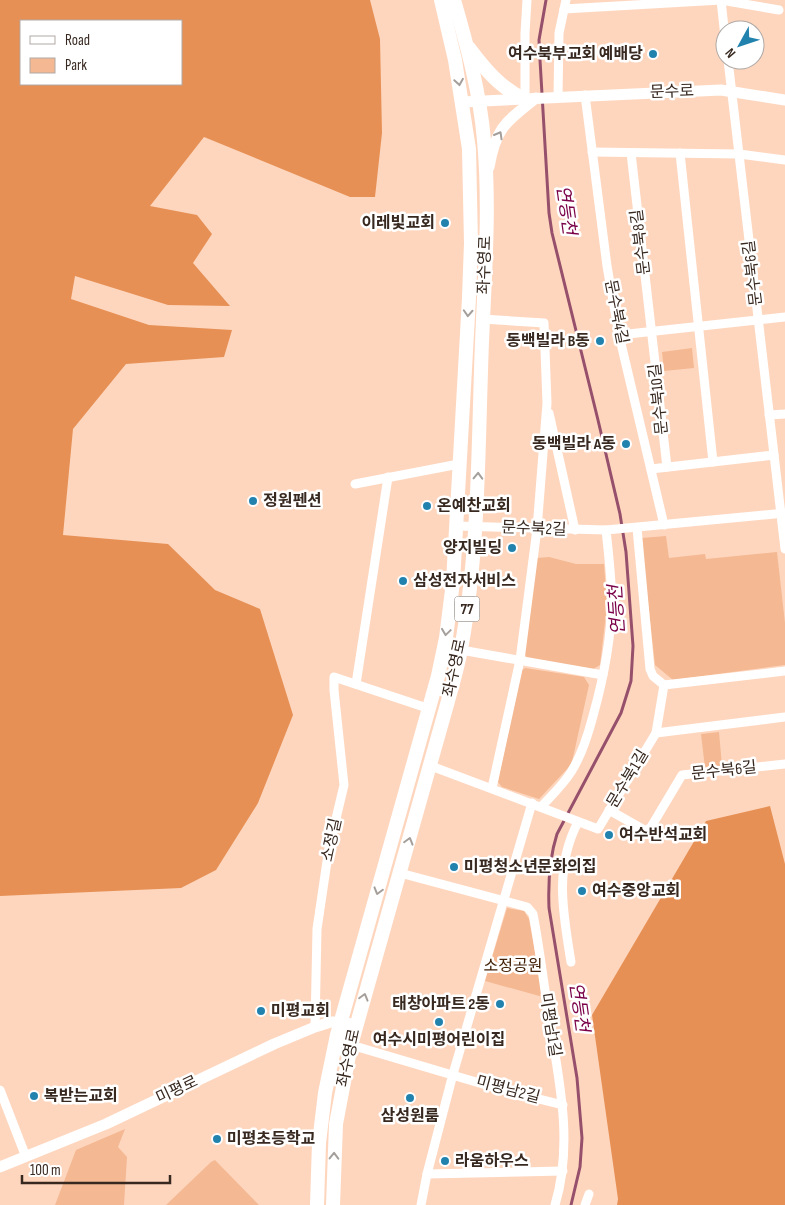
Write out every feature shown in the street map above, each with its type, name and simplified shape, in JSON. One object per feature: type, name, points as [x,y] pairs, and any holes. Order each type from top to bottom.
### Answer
[{"type":"main road","name":"좌수영로","points":[[317,1205],[325,1093],[340,1022],[430,709],[446,638],[453,582],[471,244],[469,149],[455,60],[441,0]]},
{"type":"main road","name":"좌수영로","points":[[333,1205],[335,1139],[351,1045],[431,766],[461,650],[476,526],[482,319],[486,257],[486,181],[484,138],[478,101],[454,0]]},
{"type":"main road","points":[[465,42],[481,63],[502,85],[516,95],[531,98]]},
{"type":"main road","points":[[455,60],[469,57]]},
{"type":"main road","points":[[453,582],[470,584]]},
{"type":"main road","points":[[325,1093],[342,1096]]},
{"type":"street","points":[[486,181],[493,147],[499,132],[531,98],[525,33],[527,0]]},
{"type":"street","points":[[721,0],[723,20]]},
{"type":"street","points":[[558,97],[558,33],[565,4],[721,0],[779,10]]},
{"type":"street","name":"문수북6길","points":[[729,70],[769,416],[783,514],[785,549]]},
{"type":"street","name":"문수로","points":[[531,98],[721,90],[785,100]]},
{"type":"street","name":"문수북4길","points":[[585,95],[607,266],[619,335],[664,525]]},
{"type":"street","points":[[462,102],[531,98]]},
{"type":"street","points":[[592,152],[739,154],[785,160]]},
{"type":"street","name":"문수북8길","points":[[631,153],[652,330]]},
{"type":"street","points":[[680,153],[714,462]]},
{"type":"street","points":[[619,335],[785,317]]},
{"type":"street","points":[[482,319],[544,323],[547,403],[537,529],[520,660],[492,788]]},
{"type":"street","name":"문수북10길","points":[[652,330],[667,467]]},
{"type":"street","points":[[547,403],[575,530]]},
{"type":"street","points":[[769,416],[785,414]]},
{"type":"street","points":[[651,469],[774,455]]},
{"type":"street","points":[[355,484],[459,464]]},
{"type":"street","points":[[356,684],[388,477]]},
{"type":"street","points":[[783,514],[637,528],[650,669],[653,676],[664,685],[785,671]]},
{"type":"street","name":"문수북2길","points":[[457,526],[575,530],[637,528]]},
{"type":"street","points":[[541,807],[564,782],[575,766],[588,735],[603,675],[610,631],[611,603],[608,530]]},
{"type":"street","points":[[461,650],[603,675]]},
{"type":"street","name":"소정길","points":[[315,1027],[317,929],[329,848],[344,786],[334,677],[430,709]]},
{"type":"street","name":"문수북1길","points":[[577,821],[598,829],[656,733],[664,685]]},
{"type":"street","name":"문수북1길","points":[[656,733],[785,717]]},
{"type":"street","name":"문수북6길","points":[[609,810],[646,831],[651,827],[682,775],[785,764]]},
{"type":"street","points":[[431,766],[577,821],[567,848],[562,896],[571,962]]},
{"type":"street","points":[[421,1205],[427,1174],[453,1074],[532,803]]},
{"type":"street","name":"미평남1길","points":[[400,873],[527,907],[533,914],[563,1105],[565,1146],[555,1205]]},
{"type":"street","name":"미평로","points":[[0,1167],[106,1124],[274,1044],[315,1027],[331,1022],[356,1025]]},
{"type":"street","name":"미평남2길","points":[[351,1045],[503,1090],[563,1105]]},
{"type":"street","points":[[0,1090],[26,1157]]},
{"type":"street","points":[[427,1174],[562,1171]]},
{"type":"street","points":[[585,1205],[588,1194]]},
{"type":"green space","points":[[692,348],[694,368],[664,371],[662,352]]},
{"type":"green space","points":[[666,536],[669,558],[705,554],[706,559],[777,552],[785,623],[785,665],[673,680],[655,665],[641,538]]},
{"type":"green space","points":[[549,557],[576,564],[604,564],[607,605],[600,665],[593,669],[528,659],[523,652],[537,558]]},
{"type":"green space","points":[[525,668],[584,677],[589,685],[572,762],[539,799],[502,787],[498,782],[520,672]]},
{"type":"green space","points":[[719,732],[722,766],[705,768],[701,734]]},
{"type":"green space","name":"소정공원","points":[[507,908],[524,911],[529,919],[543,997],[485,981]]},
{"type":"green space","points":[[125,1129],[118,1147],[127,1157],[124,1205],[55,1205],[76,1150]]},
{"type":"green space","points":[[215,1160],[259,1205],[166,1205],[211,1162]]},
{"type":"shaded area","points":[[0,0],[370,0],[380,39],[382,133],[375,197],[350,197],[204,137],[150,206],[197,215],[212,234],[193,263],[230,306],[168,305],[75,276],[71,299],[149,325],[232,330],[224,357],[126,364],[73,429],[63,535],[168,544],[215,590],[260,609],[293,715],[258,803],[216,870],[181,888],[0,896]]},
{"type":"shaded area","points":[[770,806],[785,864],[785,1205],[617,1205],[618,1199],[592,1015],[706,821]]},
{"type":"waterway","name":"연등천","points":[[546,0],[539,40],[549,213],[552,233],[620,514],[626,552],[633,646],[631,681],[621,713],[557,834],[550,871],[549,908],[577,1078],[582,1138],[580,1167],[571,1205]]},
{"type":"place","name":"여수북부교회 예배당","points":[[653,54]]},
{"type":"place","name":"이레빛교회","points":[[445,223]]},
{"type":"place","name":"동백빌라 B동","points":[[600,341]]},
{"type":"place","name":"동백빌라 A동","points":[[626,444]]},
{"type":"place","name":"정원펜션","points":[[253,501]]},
{"type":"place","name":"온예찬교회","points":[[427,506]]},
{"type":"place","name":"양지빌딩","points":[[512,548]]},
{"type":"place","name":"삼성전자서비스","points":[[403,581]]},
{"type":"place","name":"여수반석교회","points":[[609,835]]},
{"type":"place","name":"미평청소년문화의집","points":[[454,867]]},
{"type":"place","name":"여수중앙교회","points":[[582,891]]},
{"type":"place","name":"태창아파트 2동","points":[[500,1004]]},
{"type":"place","name":"미평교회","points":[[261,1011]]},
{"type":"place","name":"여수시미평어린이집","points":[[439,1022]]},
{"type":"place","name":"복받는교회","points":[[34,1096]]},
{"type":"place","name":"삼성원룸","points":[[410,1098]]},
{"type":"place","name":"미평초등학교","points":[[217,1139]]},
{"type":"place","name":"라움하우스","points":[[445,1161]]}]
